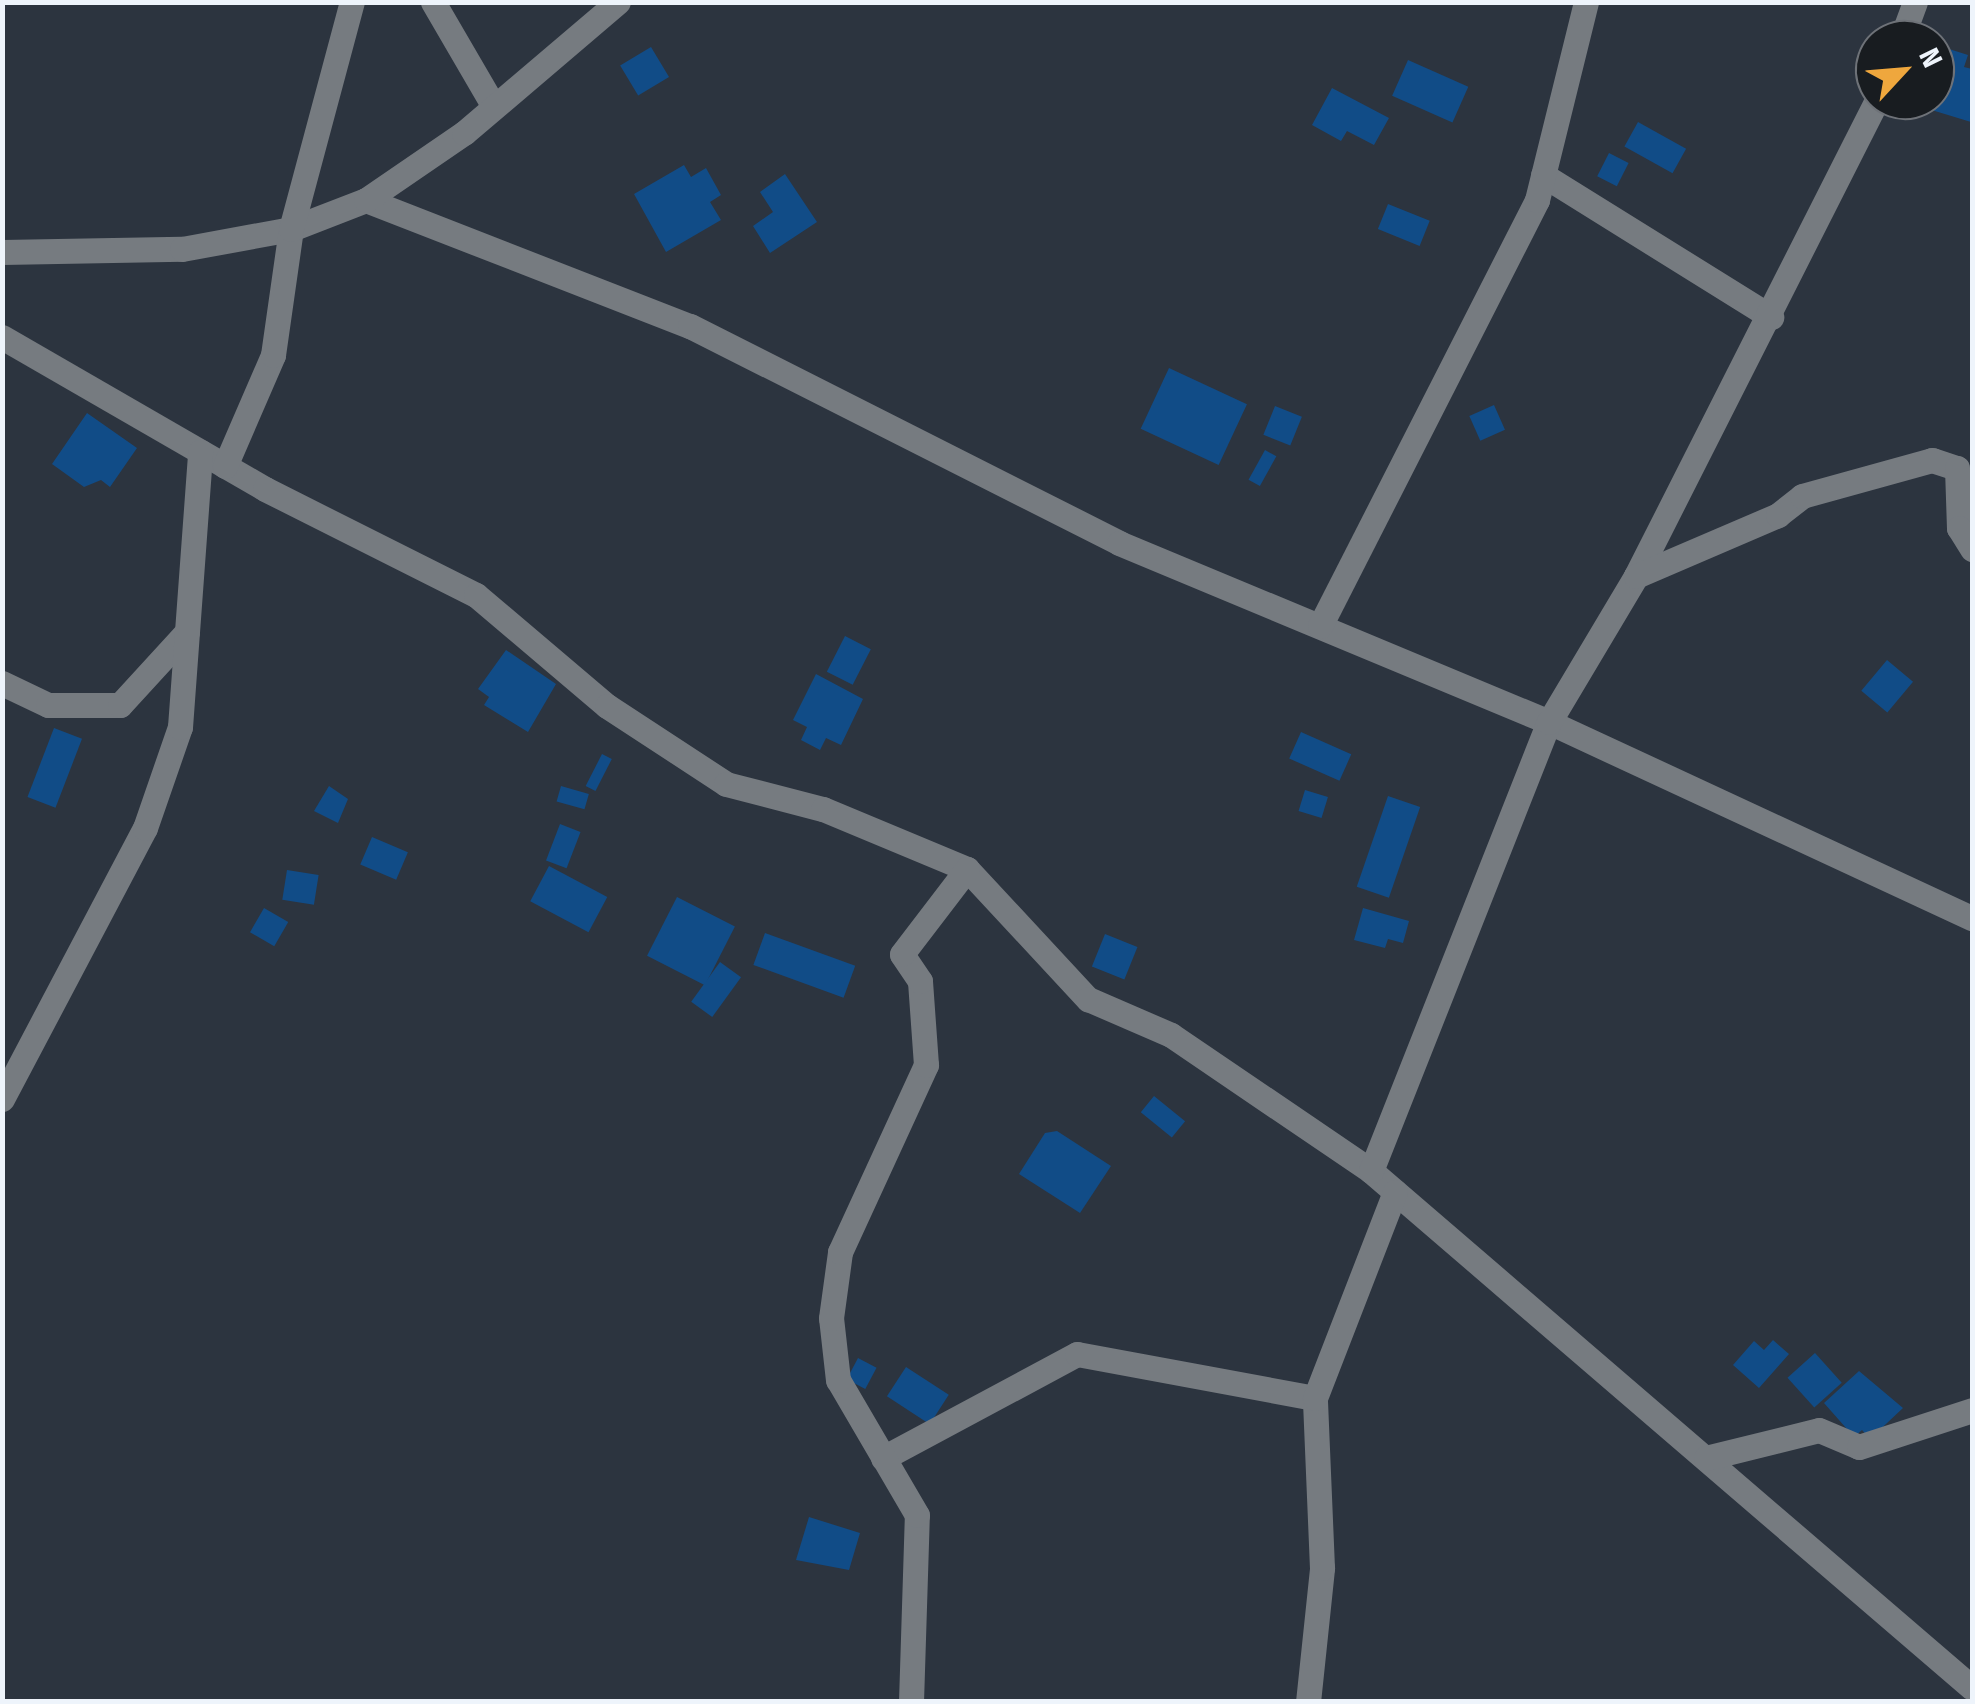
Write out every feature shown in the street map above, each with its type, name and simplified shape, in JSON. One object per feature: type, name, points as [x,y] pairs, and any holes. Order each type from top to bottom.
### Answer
[{"type":"street","points":[[225,466],[272,356],[291,229],[352,2]]},
{"type":"street","points":[[433,2],[494,107]]},
{"type":"street","points":[[2,252],[96,256],[291,229],[366,200],[494,107],[618,2]]},
{"type":"street","points":[[1320,626],[1543,175],[1586,2]]},
{"type":"street","points":[[1370,1171],[1549,722],[1636,576],[1771,318],[1867,120]]},
{"type":"street","points":[[1543,175],[1771,318]]},
{"type":"street","points":[[366,200],[690,326],[1001,487],[1549,722],[1972,918]]},
{"type":"street","points":[[2,337],[225,466],[476,596],[607,706],[726,784],[823,809],[967,869],[1088,999],[1171,1035],[1370,1171],[1972,1688]]},
{"type":"street","points":[[2,1099],[145,828],[180,727],[200,452]]},
{"type":"street","points":[[1636,576],[1778,515],[1802,496],[1932,460],[1957,468],[1959,528],[1972,549]]},
{"type":"street","points":[[2,682],[48,704],[120,705],[187,632]]},
{"type":"street","points":[[910,1702],[917,1516],[838,1380],[831,1318],[840,1252],[926,1065],[920,981],[902,954],[967,869]]},
{"type":"street","points":[[1308,1702],[1322,1568],[1315,1398],[1395,1192]]},
{"type":"street","points":[[883,1458],[1077,1354],[1315,1398]]},
{"type":"street","points":[[1706,1458],[1820,1430],[1859,1446],[1972,1410]]},
{"type":"building","points":[[651,47],[669,77],[638,96],[620,66]]},
{"type":"building","points":[[1955,51],[1968,55],[1964,67],[1972,69],[1971,122],[1955,117]]},
{"type":"building","points":[[1408,60],[1468,87],[1452,122],[1392,96]]},
{"type":"building","points":[[1332,88],[1389,118],[1374,145],[1347,131],[1341,141],[1312,125]]},
{"type":"building","points":[[1638,122],[1686,149],[1673,173],[1624,146]]},
{"type":"building","points":[[1609,153],[1629,163],[1617,186],[1597,176]]},
{"type":"building","points":[[684,165],[691,177],[706,168],[721,195],[710,202],[721,220],[666,252],[634,194]]},
{"type":"building","points":[[785,174],[817,222],[770,253],[753,226],[773,212],[760,192]]},
{"type":"building","points":[[1388,204],[1430,221],[1420,246],[1378,229]]},
{"type":"building","points":[[1169,368],[1247,404],[1219,465],[1141,429]]},
{"type":"building","points":[[1494,405],[1505,430],[1480,441],[1469,416]]},
{"type":"building","points":[[1275,406],[1302,417],[1290,446],[1263,435]]},
{"type":"building","points":[[87,413],[137,448],[110,487],[101,480],[84,487],[52,464]]},
{"type":"building","points":[[1265,450],[1276,456],[1260,486],[1249,480]]},
{"type":"building","points":[[845,636],[871,649],[853,685],[827,672]]},
{"type":"building","points":[[506,650],[556,684],[528,732],[484,705],[489,697],[478,689]]},
{"type":"building","points":[[1887,660],[1913,682],[1887,712],[1861,691]]},
{"type":"building","points":[[816,674],[863,699],[841,745],[826,738],[820,750],[801,740],[807,727],[793,720]]},
{"type":"building","points":[[54,728],[82,739],[55,808],[27,797]]},
{"type":"building","points":[[1301,732],[1351,754],[1339,781],[1289,758]]},
{"type":"building","points":[[602,754],[612,759],[595,791],[586,786]]},
{"type":"building","points":[[329,786],[348,799],[338,823],[314,811]]},
{"type":"building","points":[[561,786],[589,794],[584,809],[557,801]]},
{"type":"building","points":[[1305,790],[1328,797],[1322,818],[1299,811]]},
{"type":"building","points":[[1388,796],[1420,807],[1389,898],[1357,887]]},
{"type":"building","points":[[560,824],[581,832],[567,868],[546,860]]},
{"type":"building","points":[[372,837],[408,852],[396,880],[360,865]]},
{"type":"building","points":[[549,866],[607,897],[588,932],[530,901]]},
{"type":"building","points":[[287,870],[319,875],[314,905],[282,900]]},
{"type":"building","points":[[677,897],[735,927],[705,985],[647,956]]},
{"type":"building","points":[[264,908],[288,922],[274,946],[250,932]]},
{"type":"building","points":[[1363,908],[1409,921],[1403,943],[1388,939],[1385,948],[1354,940]]},
{"type":"building","points":[[765,933],[855,966],[844,998],[753,965]]},
{"type":"building","points":[[1105,934],[1137,947],[1124,980],[1092,966]]},
{"type":"building","points":[[720,962],[741,977],[712,1017],[691,1002]]},
{"type":"building","points":[[1154,1096],[1185,1121],[1172,1137],[1141,1112]]},
{"type":"building","points":[[1057,1131],[1111,1166],[1080,1213],[1019,1174],[1045,1133]]},
{"type":"building","points":[[1773,1340],[1789,1354],[1759,1388],[1733,1365],[1754,1341],[1764,1350]]},
{"type":"building","points":[[1815,1353],[1842,1383],[1814,1407],[1788,1378]]},
{"type":"building","points":[[858,1358],[877,1368],[865,1389],[847,1379]]},
{"type":"building","points":[[906,1367],[949,1395],[930,1424],[887,1396]]},
{"type":"building","points":[[1859,1371],[1903,1408],[1870,1439],[1862,1430],[1854,1437],[1824,1403]]},
{"type":"building","points":[[809,1517],[860,1533],[849,1570],[796,1560]]}]
